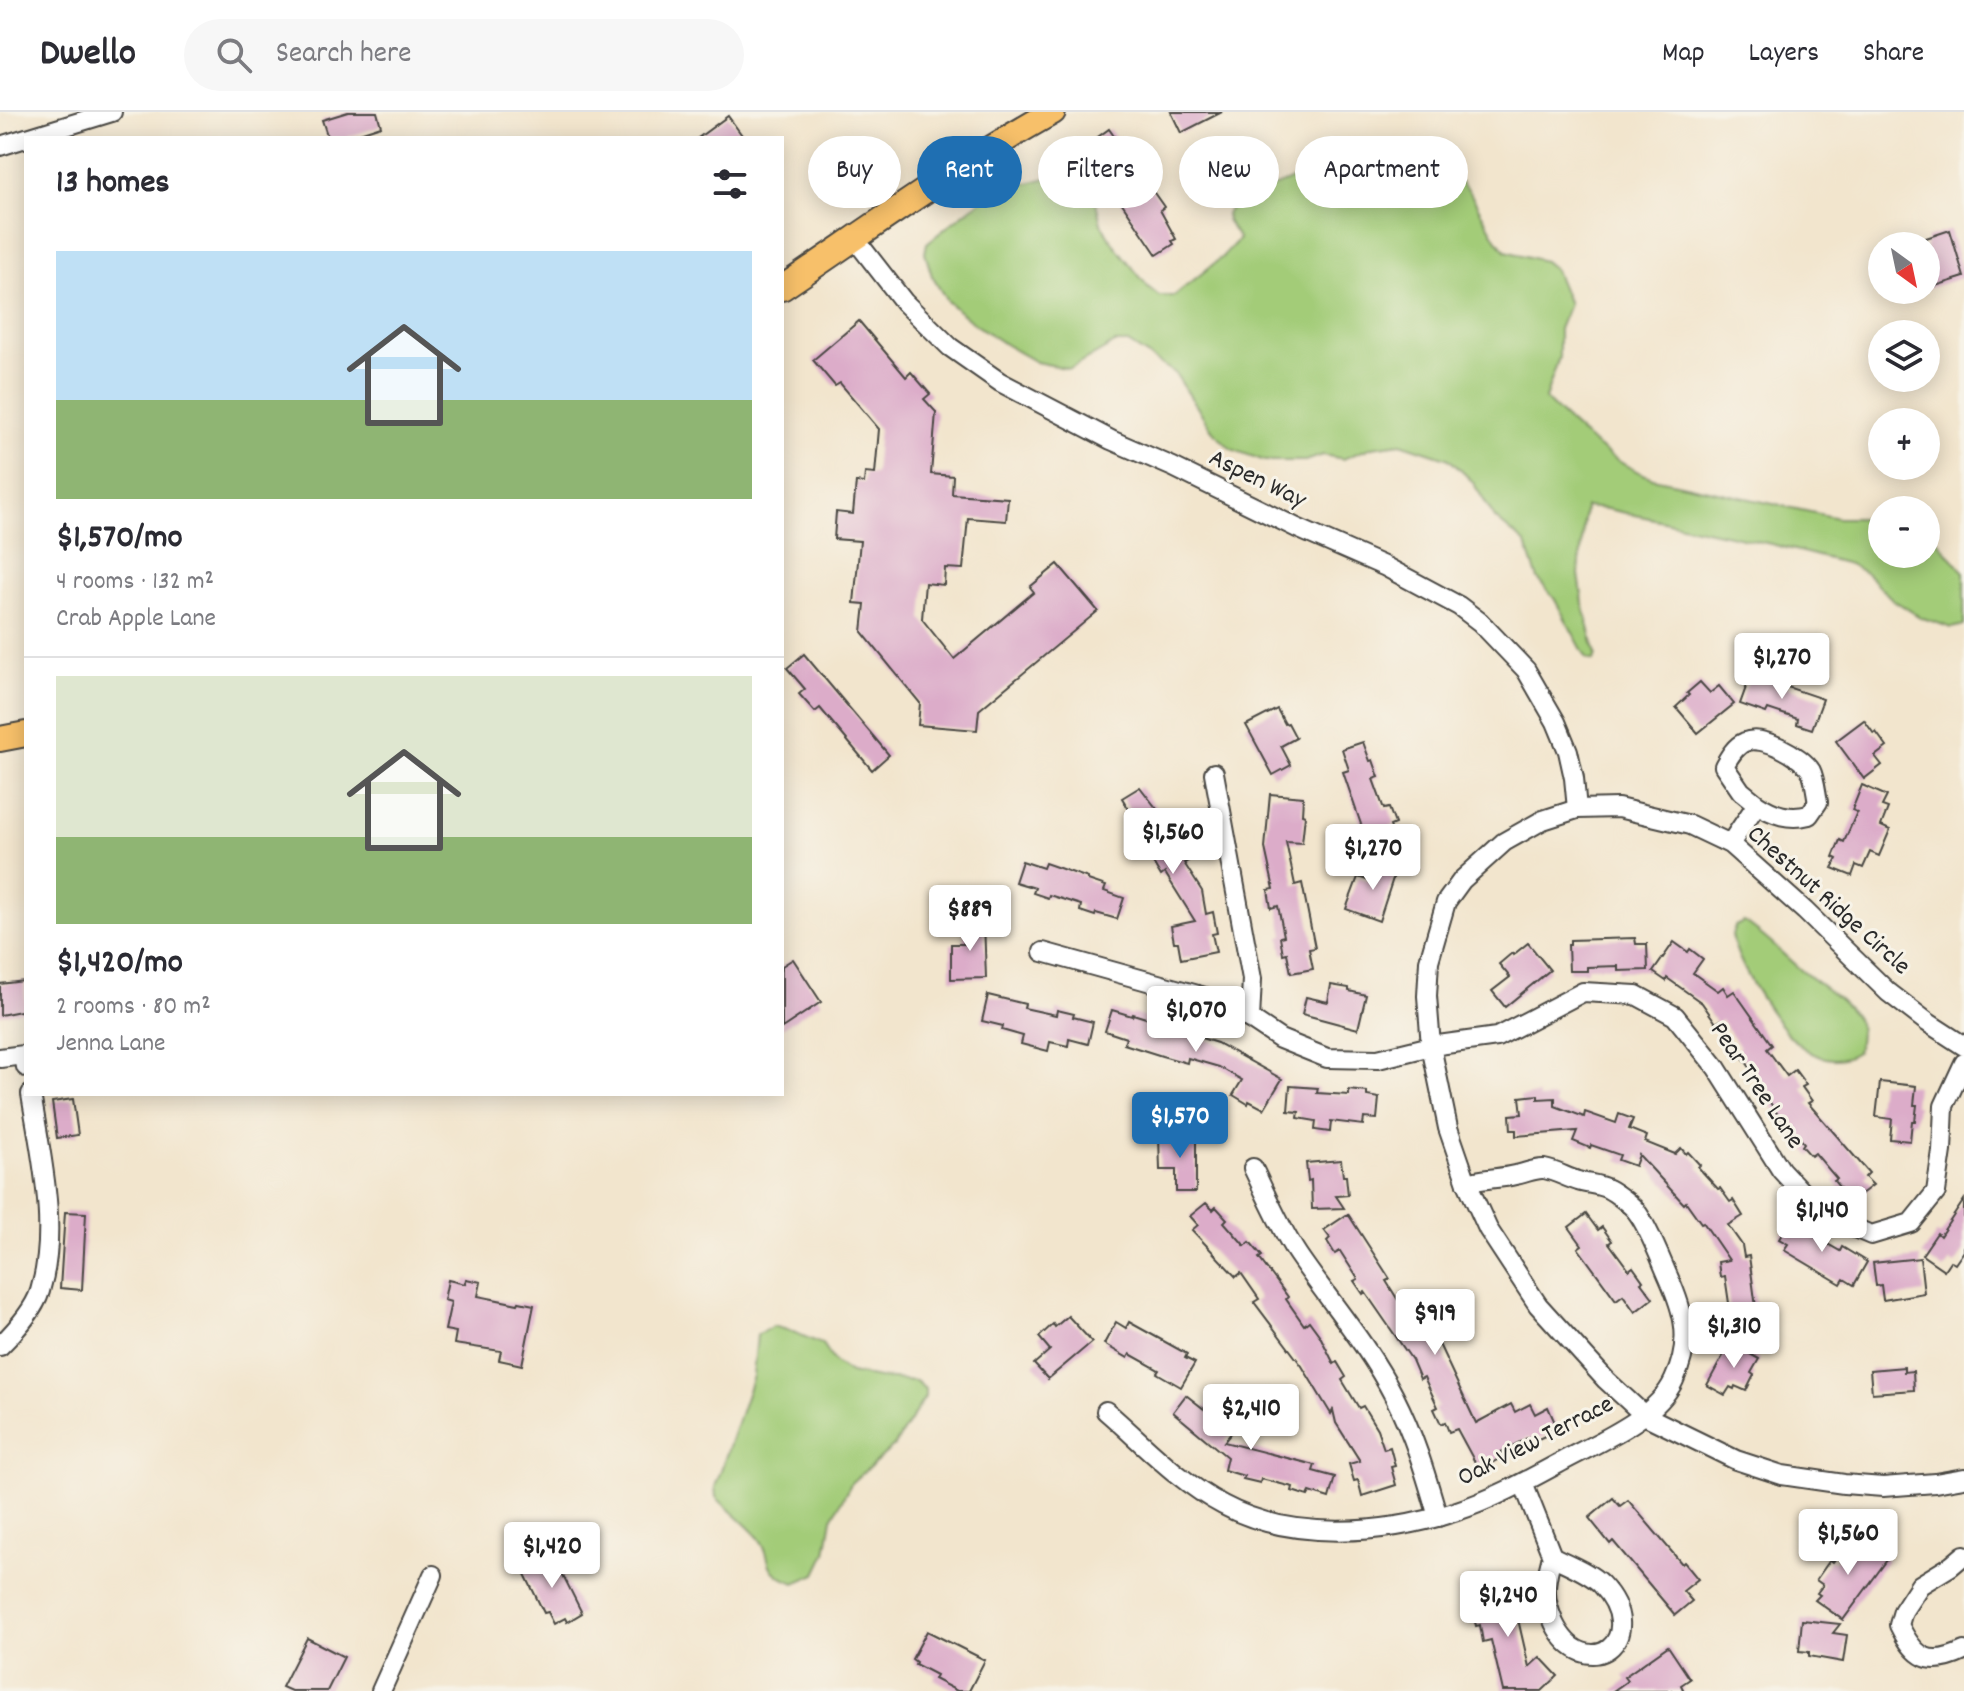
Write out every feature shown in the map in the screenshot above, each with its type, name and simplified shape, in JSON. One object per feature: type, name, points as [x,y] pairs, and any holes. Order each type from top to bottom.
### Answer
[{"type":"main road","points":[[784,287],[1004,140],[1053,112]]},
{"type":"main road","points":[[0,739],[24,734]]},
{"type":"street","points":[[34,136],[112,112]]},
{"type":"street","points":[[0,146],[24,139]]},
{"type":"street","name":"Aspen Way","points":[[855,239],[904,302],[950,347],[1000,382],[1111,440],[1386,567],[1459,606],[1480,622],[1526,670],[1556,722],[1568,751],[1577,809]]},
{"type":"street","points":[[1753,740],[1768,742],[1801,760],[1811,772],[1818,802],[1809,815],[1800,818],[1771,813],[1757,804],[1741,791],[1724,766],[1743,743],[1753,740]]},
{"type":"street","points":[[1214,773],[1252,979],[1250,1019]]},
{"type":"street","points":[[1730,844],[1757,804]]},
{"type":"street","name":"Chestnut Ridge Circle","points":[[1964,1046],[1888,992],[1730,844],[1690,825],[1618,808],[1577,809],[1543,820],[1504,842],[1462,880],[1446,902],[1429,961],[1427,996],[1431,1046],[1448,1128],[1467,1183],[1488,1229],[1538,1305],[1606,1380],[1644,1415],[1736,1460],[1782,1475],[1883,1487],[1964,1478]]},
{"type":"street","points":[[1043,952],[1205,997],[1250,1019],[1280,1039],[1327,1058],[1378,1059],[1431,1046]]},
{"type":"street","name":"Pear Tree Lane","points":[[1431,1046],[1497,1037],[1583,992],[1636,995],[1675,1016],[1716,1067],[1781,1170],[1822,1214],[1871,1235],[1911,1223],[1936,1192],[1944,1106],[1964,1063]]},
{"type":"street","points":[[0,1058],[24,1055]]},
{"type":"street","points":[[0,1346],[19,1327],[40,1294],[48,1251],[47,1193],[31,1096]]},
{"type":"street","points":[[1253,1168],[1284,1233],[1365,1347],[1393,1395],[1420,1455],[1438,1517]]},
{"type":"street","name":"Oak View Terrace","points":[[1106,1411],[1195,1487],[1225,1507],[1253,1518],[1329,1531],[1379,1528],[1438,1517],[1472,1505],[1523,1483],[1609,1437],[1661,1401],[1673,1382],[1686,1343],[1685,1329],[1672,1285],[1636,1211],[1608,1189],[1542,1169],[1467,1183]]},
{"type":"street","points":[[1523,1483],[1552,1556],[1546,1585],[1548,1609],[1567,1641],[1581,1651],[1602,1654],[1614,1646],[1620,1631],[1619,1616],[1609,1595],[1595,1579],[1552,1556]]},
{"type":"street","points":[[1964,1555],[1920,1585],[1903,1611],[1899,1625],[1913,1650],[1929,1659],[1947,1659],[1964,1651]]},
{"type":"street","points":[[381,1691],[433,1575]]},
{"type":"green space","points":[[1295,178],[1295,208],[1468,208],[1468,190],[1506,251],[1544,261],[1555,270],[1569,304],[1559,329],[1559,357],[1545,399],[1569,422],[1623,464],[1653,478],[1838,518],[1868,518],[1868,568],[1940,568],[1940,544],[1964,572],[1964,625],[1952,628],[1920,617],[1892,599],[1867,574],[1849,564],[1771,544],[1585,507],[1579,574],[1596,655],[1594,661],[1587,659],[1554,598],[1538,579],[1526,544],[1495,518],[1472,481],[1449,459],[1401,443],[1372,447],[1343,459],[1323,455],[1306,461],[1265,461],[1231,449],[1212,430],[1175,373],[1128,343],[1115,343],[1070,369],[1036,362],[972,322],[947,301],[932,276],[925,253],[927,243],[971,208],[1022,208],[1022,185],[1038,180],[1038,208],[1097,208],[1101,224],[1113,243],[1149,288],[1159,296],[1174,296],[1239,239],[1227,221],[1226,214],[1230,208],[1279,208],[1279,185]]},
{"type":"green space","points":[[1744,922],[1847,1007],[1859,1028],[1857,1052],[1838,1059],[1818,1056],[1805,1049],[1783,1028],[1750,980],[1736,948],[1732,935],[1735,926]]},
{"type":"green space","points":[[773,1326],[822,1344],[835,1363],[850,1373],[916,1381],[925,1389],[925,1397],[894,1446],[852,1482],[832,1518],[826,1553],[816,1574],[795,1583],[771,1568],[763,1544],[716,1497],[715,1487],[753,1376],[757,1335]]},
{"type":"building","points":[[348,112],[377,112],[381,126],[350,136],[327,136],[322,120]]},
{"type":"building","points":[[1171,112],[1222,112],[1181,133]]},
{"type":"building","points":[[728,116],[743,136],[701,136]]},
{"type":"building","points":[[1109,129],[1114,136],[1099,136]]},
{"type":"building","points":[[1125,208],[1163,208],[1160,210],[1176,239],[1172,241],[1174,244],[1157,255]]},
{"type":"building","points":[[1950,230],[1964,277],[1940,285],[1940,233]]},
{"type":"building","points":[[859,321],[906,377],[911,372],[930,394],[924,399],[936,412],[931,474],[953,476],[952,494],[1008,498],[1006,521],[968,518],[963,569],[945,568],[944,585],[925,583],[922,619],[954,659],[1034,592],[1030,587],[1058,564],[1098,611],[979,710],[977,730],[918,725],[920,703],[862,632],[865,604],[854,603],[860,541],[834,539],[836,512],[853,514],[856,482],[864,483],[865,473],[875,474],[879,429],[840,383],[835,386],[813,360]]},
{"type":"building","points":[[804,654],[889,755],[872,770],[820,708],[815,712],[799,694],[805,689],[787,668]]},
{"type":"building","points":[[1761,678],[1823,699],[1812,729],[1797,724],[1798,719],[1740,704],[1749,679],[1760,683]]},
{"type":"building","points":[[1700,682],[1710,693],[1719,686],[1734,704],[1698,733],[1676,707]]},
{"type":"building","points":[[1277,709],[1296,738],[1281,746],[1291,765],[1273,775],[1246,725]]},
{"type":"building","points":[[1864,720],[1887,747],[1875,756],[1882,765],[1864,779],[1836,741]]},
{"type":"building","points":[[1363,742],[1379,777],[1373,779],[1384,809],[1389,808],[1395,824],[1390,826],[1397,844],[1376,852],[1369,831],[1364,833],[1343,772],[1349,770],[1342,749]]},
{"type":"building","points":[[1862,785],[1887,796],[1882,806],[1888,808],[1881,826],[1890,830],[1879,856],[1870,852],[1863,868],[1856,865],[1852,876],[1832,868],[1837,859],[1833,857],[1840,840],[1844,842],[1857,812],[1852,810]]},
{"type":"building","points":[[1140,787],[1163,817],[1158,820],[1175,847],[1178,845],[1188,861],[1184,863],[1202,891],[1206,914],[1213,912],[1217,933],[1212,934],[1216,952],[1181,959],[1171,926],[1195,921],[1165,873],[1161,876],[1127,819],[1133,816],[1122,798]]},
{"type":"building","points":[[1270,794],[1303,797],[1302,843],[1286,842],[1295,885],[1302,883],[1315,948],[1309,949],[1313,969],[1291,973],[1287,953],[1283,954],[1280,937],[1284,936],[1278,906],[1271,908],[1268,890],[1274,889],[1265,848]]},
{"type":"building","points":[[1378,859],[1397,866],[1379,921],[1346,909],[1358,877],[1370,881]]},
{"type":"building","points":[[1022,861],[1043,868],[1045,863],[1106,886],[1104,891],[1124,898],[1117,919],[1096,913],[1095,916],[1080,911],[1081,905],[1033,893],[1035,888],[1015,882]]},
{"type":"building","points":[[964,921],[984,921],[986,978],[951,979],[951,944],[964,944]]},
{"type":"building","points":[[1635,938],[1636,944],[1647,944],[1648,970],[1618,971],[1618,966],[1569,971],[1570,940]]},
{"type":"building","points":[[1674,942],[1703,959],[1693,973],[1718,991],[1723,987],[1728,995],[1734,991],[1772,1045],[1767,1049],[1787,1076],[1795,1070],[1806,1085],[1802,1087],[1812,1101],[1808,1103],[1869,1173],[1865,1177],[1873,1185],[1856,1198],[1848,1190],[1844,1193],[1834,1181],[1837,1179],[1815,1153],[1811,1156],[1802,1146],[1804,1143],[1782,1121],[1721,1020],[1716,1023],[1702,1003],[1667,978],[1666,981],[1653,972]]},
{"type":"building","points":[[1528,943],[1550,970],[1505,1007],[1492,991],[1510,977],[1499,964]]},
{"type":"building","points":[[793,959],[821,1002],[784,1027],[784,965]]},
{"type":"building","points":[[24,981],[24,1010],[0,1015],[0,984]]},
{"type":"building","points":[[1331,985],[1366,995],[1358,1029],[1302,1014],[1306,997],[1328,1002]]},
{"type":"building","points":[[988,995],[1025,1004],[1024,1008],[1056,1015],[1057,1010],[1093,1022],[1088,1044],[1069,1039],[1068,1046],[1050,1042],[1048,1051],[1021,1044],[1023,1036],[1002,1030],[1003,1026],[982,1021]]},
{"type":"building","points":[[1112,1010],[1149,1019],[1148,1023],[1178,1032],[1180,1027],[1196,1032],[1195,1036],[1217,1043],[1282,1079],[1264,1109],[1249,1101],[1248,1104],[1233,1095],[1242,1080],[1219,1067],[1188,1058],[1187,1063],[1124,1044],[1126,1038],[1105,1031]]},
{"type":"building","points":[[1880,1082],[1916,1086],[1914,1105],[1917,1105],[1910,1141],[1890,1139],[1892,1119],[1876,1117]]},
{"type":"building","points":[[1290,1086],[1318,1088],[1317,1093],[1349,1095],[1349,1090],[1367,1092],[1367,1096],[1379,1098],[1377,1119],[1364,1118],[1363,1125],[1331,1121],[1330,1132],[1315,1130],[1316,1121],[1298,1118],[1299,1112],[1288,1111]]},
{"type":"building","points":[[1538,1095],[1538,1099],[1555,1098],[1555,1106],[1584,1117],[1585,1112],[1616,1123],[1619,1114],[1633,1119],[1629,1129],[1647,1136],[1645,1142],[1675,1154],[1681,1148],[1686,1154],[1688,1152],[1730,1202],[1733,1200],[1743,1216],[1728,1225],[1742,1245],[1744,1257],[1749,1256],[1758,1322],[1754,1323],[1756,1334],[1731,1337],[1726,1311],[1730,1310],[1725,1276],[1720,1277],[1718,1262],[1729,1260],[1686,1202],[1684,1204],[1639,1155],[1635,1166],[1618,1160],[1620,1155],[1573,1141],[1577,1131],[1516,1136],[1516,1130],[1511,1130],[1510,1115],[1522,1114],[1520,1097]]},
{"type":"building","points":[[73,1099],[78,1135],[57,1138],[52,1102]]},
{"type":"building","points":[[1159,1136],[1196,1136],[1196,1192],[1176,1192],[1176,1170],[1160,1170]]},
{"type":"building","points":[[1341,1160],[1348,1195],[1336,1196],[1344,1208],[1312,1209],[1311,1180],[1308,1181],[1306,1163]]},
{"type":"building","points":[[1964,1200],[1964,1251],[1955,1264],[1950,1261],[1944,1270],[1922,1255],[1937,1233],[1940,1236]]},
{"type":"building","points":[[1206,1203],[1213,1210],[1216,1207],[1227,1219],[1224,1222],[1245,1246],[1250,1242],[1262,1256],[1259,1258],[1304,1325],[1309,1321],[1320,1336],[1334,1364],[1337,1362],[1346,1377],[1342,1380],[1359,1408],[1363,1406],[1377,1429],[1384,1449],[1390,1447],[1396,1485],[1362,1496],[1349,1464],[1360,1461],[1336,1423],[1333,1410],[1331,1414],[1302,1366],[1254,1302],[1259,1299],[1241,1273],[1236,1277],[1192,1230],[1198,1225],[1190,1216]]},
{"type":"building","points":[[65,1212],[86,1213],[82,1290],[60,1288]]},
{"type":"building","points":[[1348,1214],[1390,1279],[1386,1281],[1403,1308],[1416,1299],[1426,1314],[1424,1316],[1476,1423],[1511,1404],[1515,1412],[1530,1404],[1535,1414],[1548,1407],[1556,1425],[1545,1431],[1547,1435],[1532,1442],[1529,1437],[1501,1452],[1504,1456],[1488,1465],[1486,1461],[1477,1466],[1457,1429],[1449,1432],[1445,1422],[1441,1424],[1434,1409],[1438,1407],[1424,1377],[1420,1379],[1412,1360],[1354,1281],[1358,1279],[1340,1251],[1335,1254],[1327,1241],[1330,1238],[1324,1230]]},
{"type":"building","points":[[1586,1214],[1598,1230],[1602,1227],[1612,1241],[1609,1243],[1629,1270],[1633,1267],[1653,1298],[1635,1312],[1623,1295],[1616,1300],[1578,1248],[1582,1245],[1569,1227]]},
{"type":"building","points":[[1790,1220],[1800,1226],[1802,1224],[1814,1232],[1812,1235],[1840,1251],[1842,1247],[1867,1262],[1854,1285],[1844,1279],[1841,1284],[1784,1250],[1788,1244],[1779,1239]]},
{"type":"building","points":[[1920,1258],[1924,1293],[1883,1300],[1881,1285],[1876,1286],[1873,1263]]},
{"type":"building","points":[[466,1279],[481,1282],[478,1296],[534,1305],[522,1365],[499,1360],[501,1351],[454,1344],[456,1332],[445,1330],[451,1302],[444,1300],[448,1280],[465,1284]]},
{"type":"building","points":[[1068,1316],[1092,1342],[1048,1379],[1034,1364],[1050,1350],[1039,1337]]},
{"type":"building","points":[[1116,1322],[1126,1328],[1129,1322],[1187,1354],[1185,1358],[1195,1363],[1181,1387],[1157,1373],[1159,1370],[1104,1344]]},
{"type":"building","points":[[1730,1343],[1759,1359],[1746,1391],[1735,1386],[1734,1389],[1730,1387],[1725,1395],[1707,1385]]},
{"type":"building","points":[[1904,1367],[1904,1372],[1913,1371],[1914,1390],[1872,1393],[1870,1370]]},
{"type":"building","points":[[1186,1395],[1204,1409],[1213,1397],[1240,1422],[1224,1442],[1315,1465],[1313,1471],[1335,1477],[1329,1498],[1310,1492],[1308,1496],[1292,1491],[1293,1487],[1261,1479],[1260,1483],[1243,1479],[1244,1476],[1224,1470],[1227,1457],[1173,1412]]},
{"type":"building","points":[[1613,1498],[1620,1506],[1628,1500],[1698,1579],[1683,1591],[1692,1601],[1675,1615],[1613,1541],[1610,1544],[1589,1518]]},
{"type":"building","points":[[1857,1538],[1887,1560],[1843,1620],[1815,1600],[1823,1585],[1816,1580],[1830,1560],[1833,1562],[1849,1541],[1853,1544]]},
{"type":"building","points":[[550,1554],[582,1613],[567,1622],[565,1618],[554,1624],[548,1612],[544,1613],[522,1568]]},
{"type":"building","points":[[1509,1580],[1529,1667],[1540,1657],[1558,1676],[1542,1691],[1503,1691],[1491,1640],[1483,1642],[1480,1625],[1476,1626],[1469,1597],[1474,1596],[1472,1588]]},
{"type":"building","points":[[1802,1620],[1840,1624],[1833,1633],[1847,1635],[1843,1662],[1809,1656],[1809,1652],[1799,1651]]},
{"type":"building","points":[[927,1631],[985,1660],[969,1691],[957,1691],[915,1664],[912,1659]]},
{"type":"building","points":[[307,1638],[344,1657],[327,1691],[291,1691],[282,1687]]},
{"type":"building","points":[[1668,1646],[1690,1679],[1681,1685],[1684,1691],[1613,1691],[1627,1681],[1624,1677]]}]
